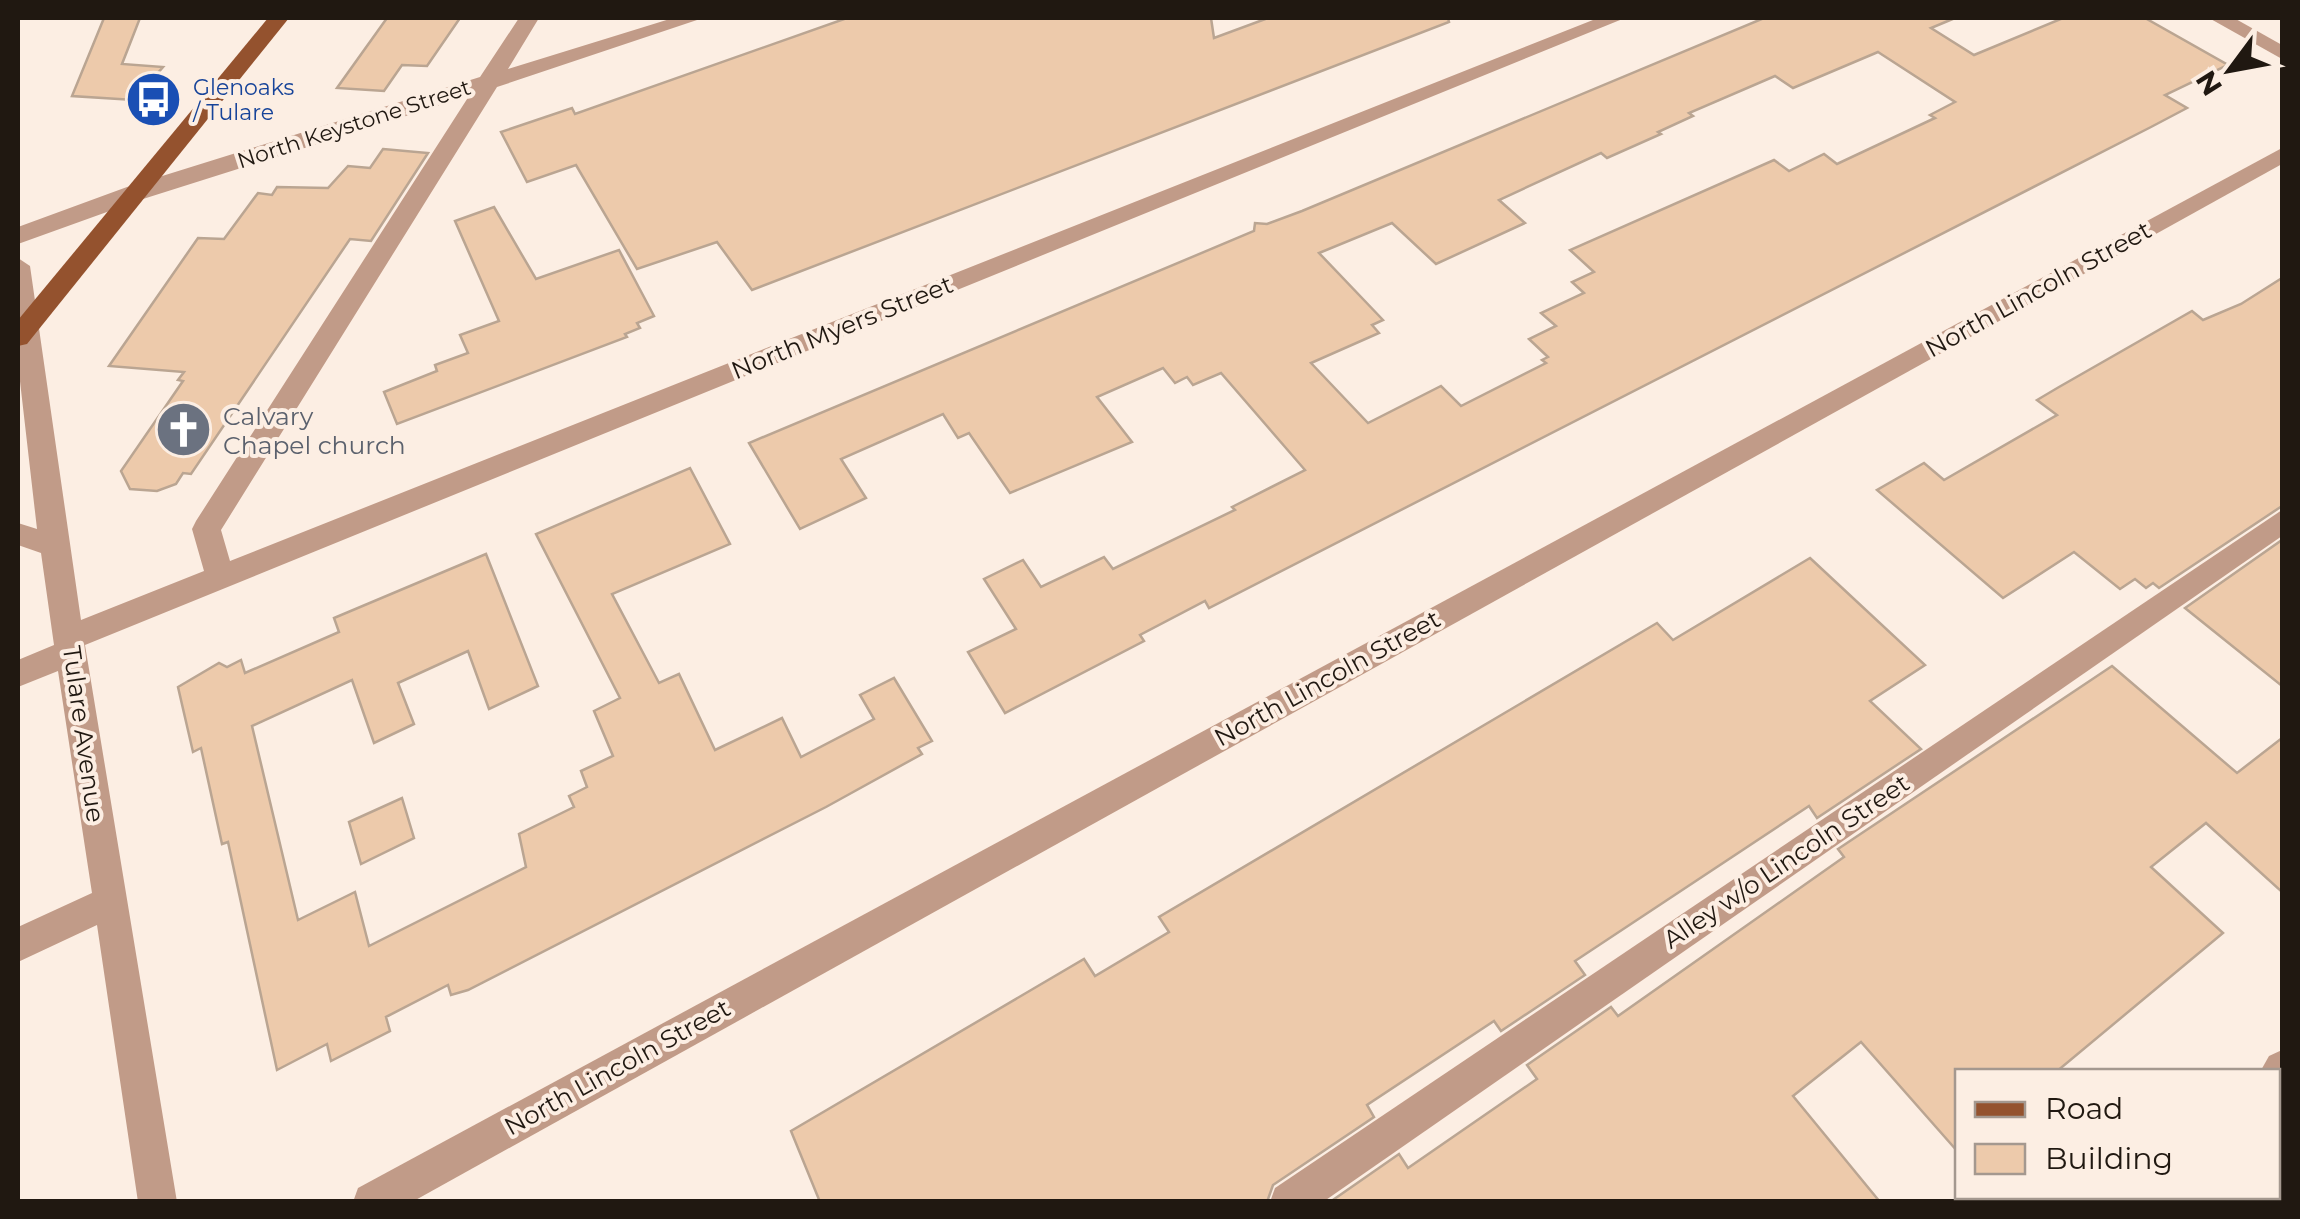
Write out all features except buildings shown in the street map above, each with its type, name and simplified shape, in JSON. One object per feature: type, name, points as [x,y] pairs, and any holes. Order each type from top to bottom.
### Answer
[{"type":"main road","points":[[21,332],[279,18]]},
{"type":"street","points":[[220,576],[206,529],[529,18]]},
{"type":"street","name":"North Keystone Street","points":[[18,236],[135,194],[693,18]]},
{"type":"street","name":"North Myers Street","points":[[18,674],[220,576],[1614,18]]},
{"type":"street","points":[[2219,18],[2282,53]]},
{"type":"street","name":"North Lincoln Street","points":[[372,1202],[2282,155]]},
{"type":"street","name":"Tulare Avenue","points":[[18,266],[21,332],[158,1202]]},
{"type":"street","name":"Alley w/o Lincoln Street","points":[[1289,1202],[2282,521]]},
{"type":"street","points":[[18,534],[54,546]]},
{"type":"street","points":[[18,945],[109,902]]},
{"type":"place","name":"Glenoaks / Tulare","points":[[154,100]]},
{"type":"place","name":"Calvary Chapel church","points":[[184,430]]}]
